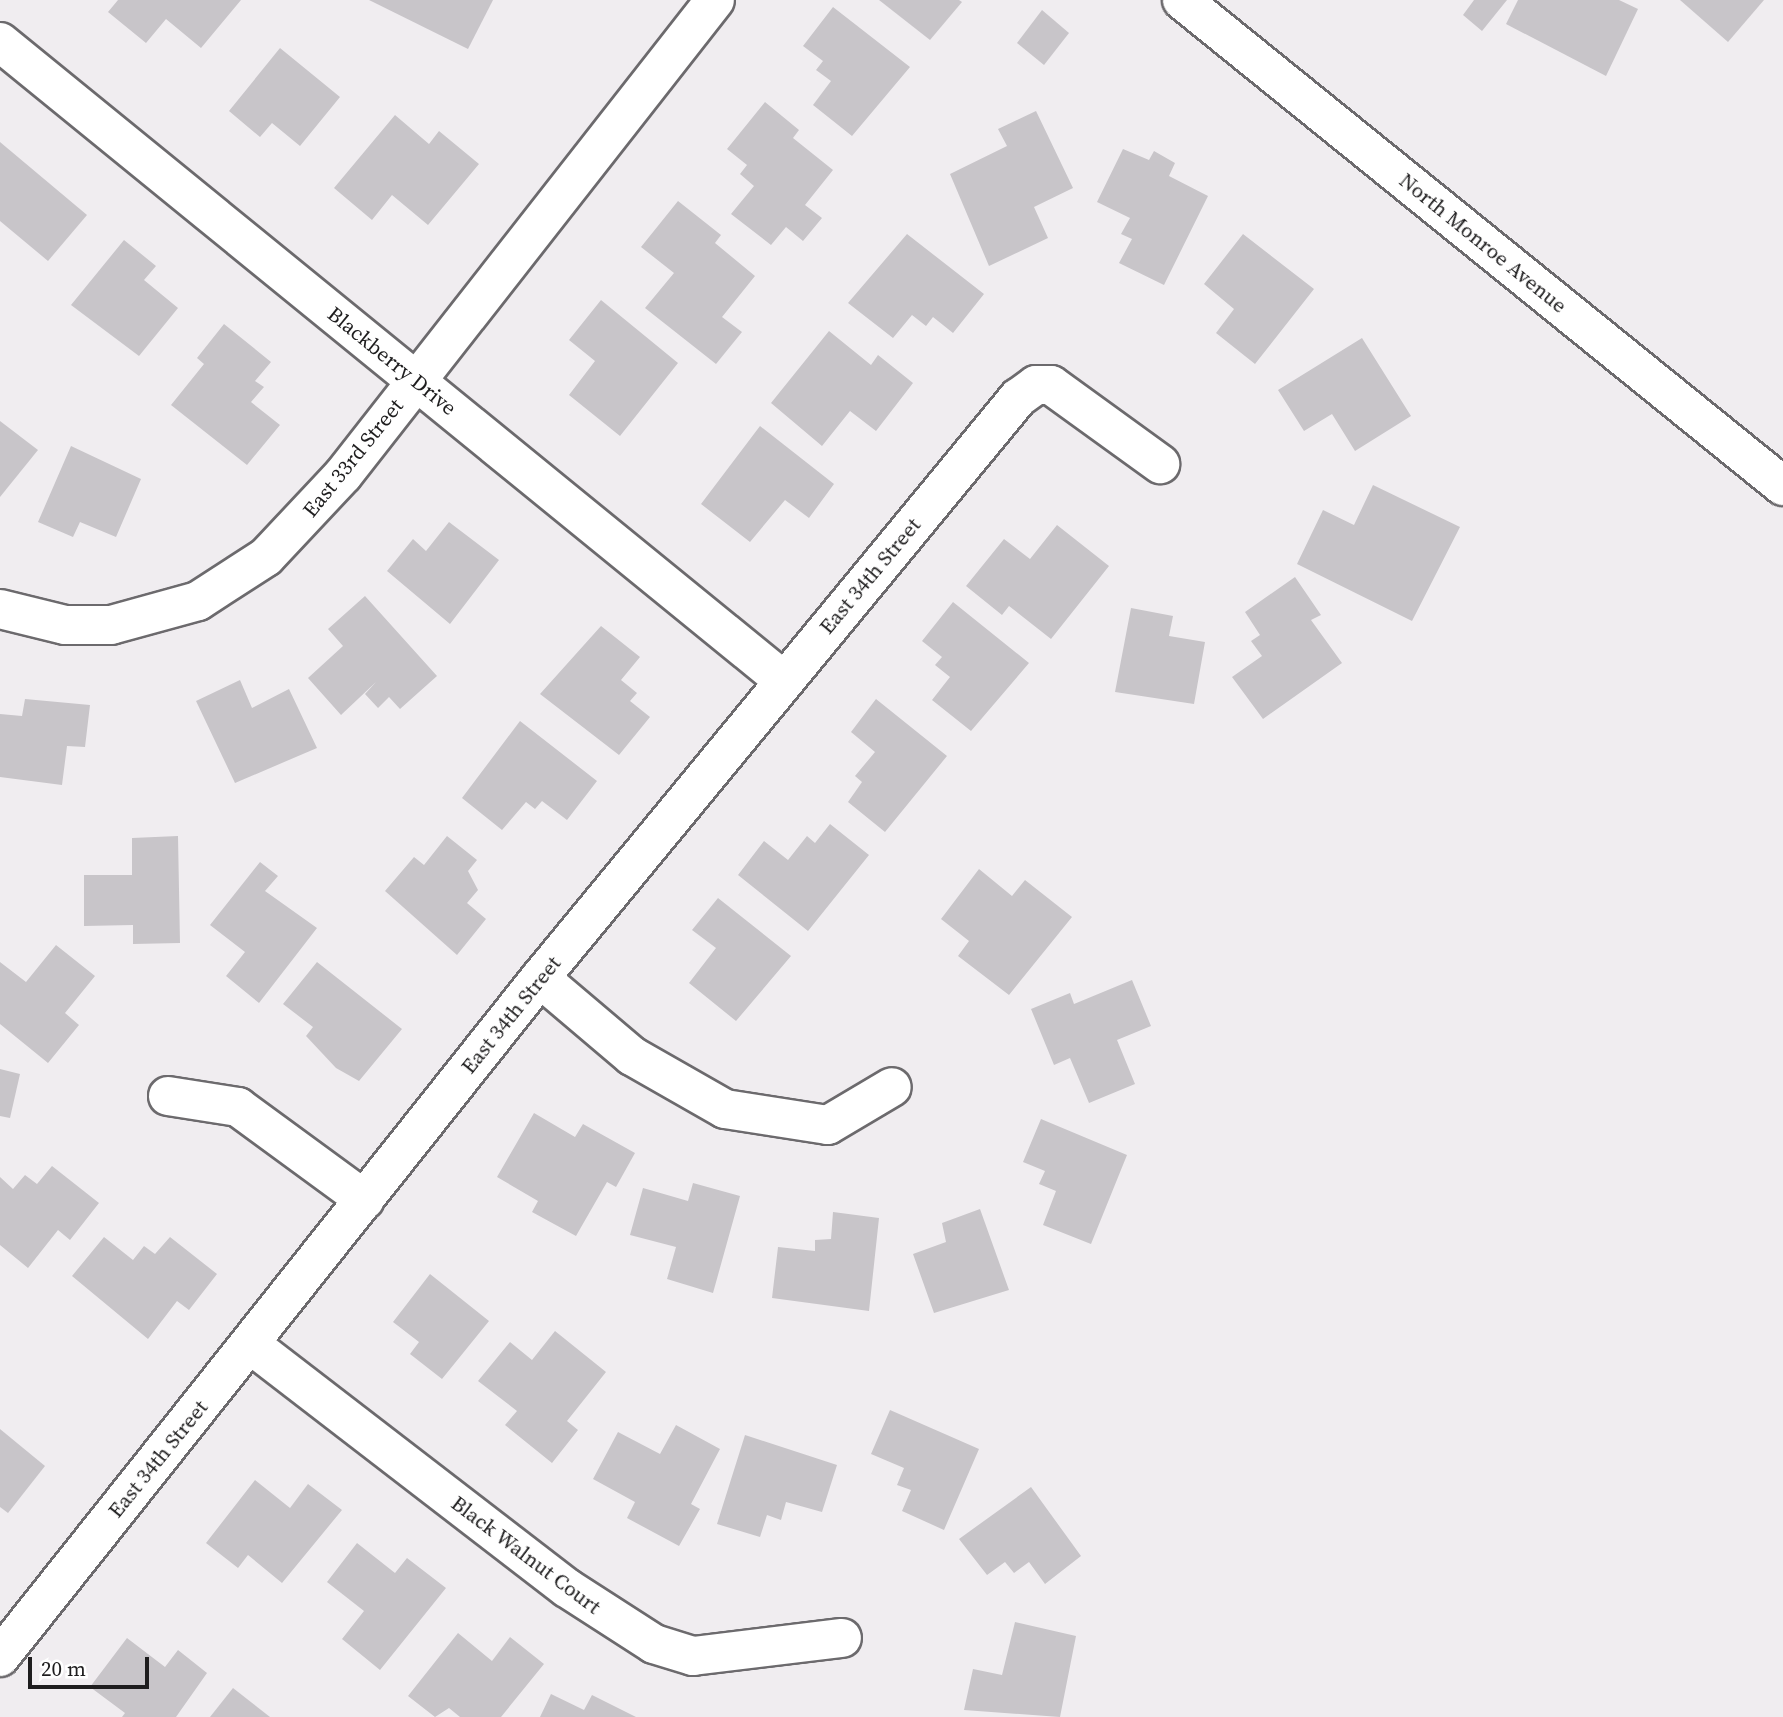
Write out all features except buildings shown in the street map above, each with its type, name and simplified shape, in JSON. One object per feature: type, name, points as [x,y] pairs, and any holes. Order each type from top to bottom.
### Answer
[{"type":"street","name":"East 33rd Street","points":[[0,609],[65,625],[111,625],[198,601],[267,557],[306,519],[715,0]]},
{"type":"street","name":"North Monroe Avenue","points":[[1182,0],[1783,486]]},
{"type":"street","name":"Blackberry Drive","points":[[0,42],[783,680]]},
{"type":"street","name":"East 34th Street","points":[[0,1657],[540,978],[1018,398],[1036,385],[1069,394],[1160,464]]},
{"type":"street","points":[[540,978],[632,1056],[725,1109],[828,1125],[892,1087]]},
{"type":"street","points":[[168,1096],[238,1107],[365,1200]]},
{"type":"street","name":"Black Walnut Court","points":[[250,1344],[567,1588],[654,1644],[693,1656],[842,1638]]}]
